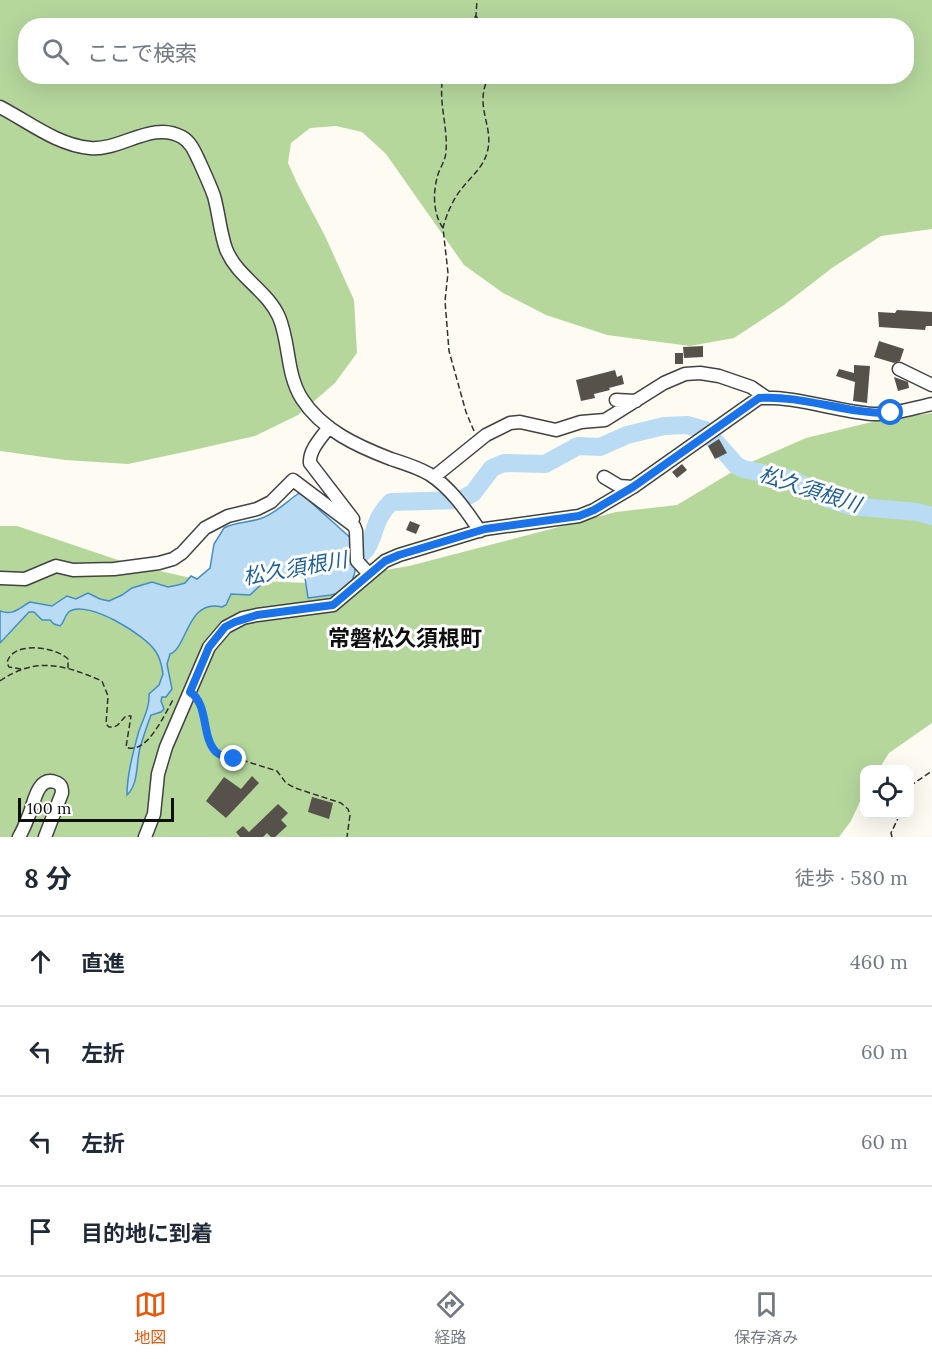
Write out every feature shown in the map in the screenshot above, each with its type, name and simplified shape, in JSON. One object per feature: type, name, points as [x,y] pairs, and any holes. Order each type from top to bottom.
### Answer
[{"type":"street","points":[[0,107],[51,136],[75,146],[103,148],[159,132],[181,137],[189,143],[211,188],[229,255],[236,267],[279,316],[295,387],[311,412],[329,428],[363,448],[422,470],[434,477],[449,491],[480,531]]},
{"type":"street","points":[[898,369],[932,385]]},
{"type":"street","points":[[434,477],[478,440],[516,422],[556,430],[581,422],[605,420],[670,380],[693,373],[719,376],[750,387],[767,398]]},
{"type":"street","points":[[145,837],[154,814],[161,762],[209,647],[225,627],[243,618],[257,615],[333,605],[388,559],[480,531],[579,516],[594,510],[633,487],[759,398],[783,398],[872,414],[891,413],[932,404]]},
{"type":"street","points":[[616,400],[636,401]]},
{"type":"street","points":[[329,428],[310,455],[310,464],[354,519],[357,561],[369,574]]},
{"type":"street","points":[[604,477],[619,486],[633,487]]},
{"type":"street","points":[[0,578],[25,579],[56,566],[73,570],[114,569],[172,559],[182,553],[205,528],[228,516],[257,509],[271,502],[293,480],[356,528]]},
{"type":"street","points":[[19,837],[38,790],[43,784],[51,781],[59,784],[63,793],[45,837]]},
{"type":"path","points":[[475,18],[477,0]]},
{"type":"path","points":[[442,84],[447,150],[437,177],[435,203],[443,228]]},
{"type":"path","points":[[478,440],[466,412],[449,351],[446,301],[448,270],[443,228],[459,192],[479,169],[488,151],[488,134],[482,102],[486,84]]},
{"type":"path","points":[[25,669],[9,667],[7,663],[11,654],[23,648],[41,649],[65,656],[68,659],[68,669]]},
{"type":"path","points":[[0,681],[25,669],[49,664],[97,679],[105,685],[109,699],[105,722],[109,727],[117,727],[126,716],[131,715],[126,742],[126,747],[129,749],[150,739],[175,696]]},
{"type":"path","points":[[190,692],[200,703],[216,752],[277,771],[286,783],[295,788],[341,803],[350,814],[347,837]]},
{"type":"path","points":[[914,783],[932,771]]},
{"type":"path","points":[[892,837],[891,833],[898,819]]},
{"type":"green space","points":[[0,0],[932,0],[932,229],[881,236],[734,338],[690,346],[607,335],[546,315],[503,293],[464,265],[386,154],[362,132],[336,126],[310,128],[291,143],[288,163],[354,300],[357,353],[335,383],[298,415],[255,436],[128,464],[65,460],[0,451]]},
{"type":"green space","points":[[932,413],[932,723],[889,753],[882,765],[860,765],[860,802],[851,821],[839,837],[0,837],[0,526],[17,526],[133,565],[191,578],[309,583],[409,566],[616,512],[677,505],[742,466],[806,438],[876,421]]},
{"type":"water","points":[[299,493],[354,541],[355,572],[349,590],[308,598],[305,578],[293,573],[267,579],[250,595],[231,594],[226,605],[222,607],[210,606],[202,610],[189,625],[176,650],[170,654],[167,664],[172,689],[166,697],[162,697],[164,709],[151,715],[140,748],[134,785],[127,795],[131,764],[149,694],[159,685],[163,674],[156,652],[141,637],[116,621],[90,610],[78,609],[70,611],[60,626],[50,620],[42,620],[34,612],[29,612],[0,643],[0,611],[12,612],[30,602],[52,606],[67,596],[76,599],[88,593],[109,601],[132,588],[152,582],[168,587],[185,583],[191,576],[197,579],[210,568],[214,544],[224,528],[267,516]]},
{"type":"building","points":[[897,310],[932,312],[932,326],[926,326],[925,330],[879,327],[878,312],[895,313]]},
{"type":"building","points":[[879,341],[904,349],[900,361],[894,363],[874,357]]},
{"type":"building","points":[[703,346],[703,357],[684,358],[683,347]]},
{"type":"building","points":[[675,353],[683,353],[683,364],[675,364]]},
{"type":"building","points":[[854,365],[870,366],[867,403],[853,401],[855,382],[836,376],[839,369],[854,373]]},
{"type":"building","points":[[615,370],[617,377],[622,375],[624,384],[594,394],[595,398],[581,401],[576,380]]},
{"type":"building","points":[[894,377],[908,382],[909,388],[898,391]]},
{"type":"building","points":[[719,439],[727,453],[715,459],[708,446]]},
{"type":"building","points":[[682,464],[687,470],[677,478],[672,472]]},
{"type":"building","points":[[410,521],[420,525],[416,534],[406,530]]},
{"type":"building","points":[[252,776],[259,783],[226,818],[206,801],[224,777],[241,789]]},
{"type":"building","points":[[312,797],[333,803],[329,819],[308,812]]},
{"type":"building","points":[[278,804],[288,813],[281,820],[287,826],[275,837],[267,833],[263,837],[240,837],[236,832],[243,826],[249,832]]},
{"type":"waterway","name":"松久須根川","points":[[341,564],[363,553],[378,521],[391,502],[460,500],[473,493],[492,468],[504,463],[545,464],[578,446],[600,447],[627,435],[664,426],[687,425],[705,430],[737,466],[794,480],[828,499],[850,506],[917,512],[932,516]]},
{"type":"district","name":"常磐松久須根町","points":[[405,638]]},
{"type":"route","points":[[234,759],[216,752],[200,703],[190,692],[209,647],[225,627],[243,618],[257,615],[333,605],[385,561],[399,555],[485,529],[579,516],[594,510],[633,487],[759,398],[783,398],[872,414],[891,413]]}]
